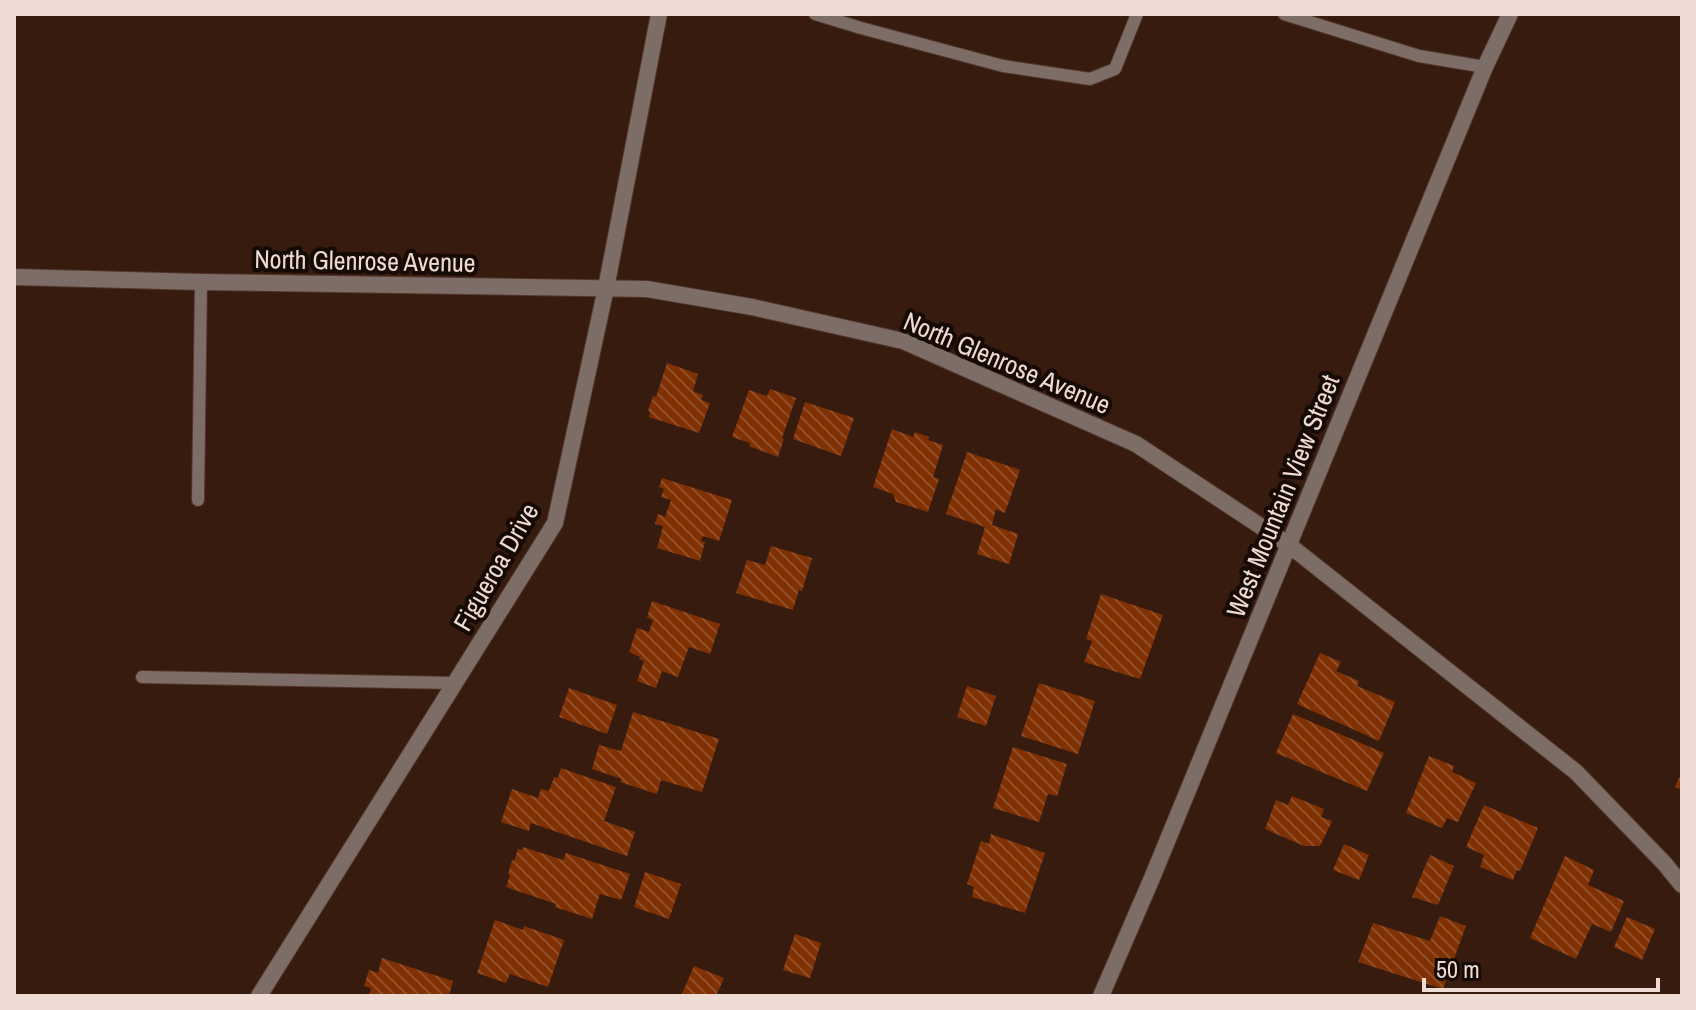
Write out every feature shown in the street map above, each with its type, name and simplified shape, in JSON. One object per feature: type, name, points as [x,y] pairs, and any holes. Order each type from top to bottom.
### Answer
[{"type":"street","name":"Figueroa Drive","points":[[259,996],[555,523],[606,288],[659,14]]},
{"type":"street","name":"West Mountain View Street","points":[[1101,996],[1485,67],[1510,14]]},
{"type":"street","name":"North Glenrose Avenue","points":[[14,277],[647,289],[752,307],[903,341],[1136,444],[1289,545],[1576,772],[1682,885]]},
{"type":"lane","points":[[815,14],[1003,66],[1090,79],[1115,69],[1137,14]]},
{"type":"lane","points":[[1284,14],[1419,56],[1485,67]]},
{"type":"lane","points":[[198,500],[201,282]]},
{"type":"lane","points":[[142,677],[454,683]]},
{"type":"building","points":[[667,363],[698,374],[693,391],[703,395],[701,400],[710,403],[699,433],[649,417],[653,396],[656,397]]},
{"type":"building","points":[[770,389],[796,398],[778,457],[732,437],[749,390],[767,396]]},
{"type":"building","points":[[805,402],[854,418],[841,456],[793,439]]},
{"type":"building","points":[[892,429],[913,437],[915,432],[943,445],[933,477],[939,479],[928,512],[896,502],[893,494],[873,487]]},
{"type":"building","points":[[967,452],[1020,470],[1005,513],[996,509],[992,525],[1018,534],[1009,564],[977,554],[985,527],[946,514]]},
{"type":"building","points":[[662,478],[732,500],[719,541],[703,536],[701,541],[705,542],[700,561],[657,548],[663,526],[655,524],[658,514],[665,517],[671,500],[661,497],[664,489],[659,487]]},
{"type":"building","points":[[771,546],[812,558],[793,610],[736,593],[747,560],[765,565]]},
{"type":"building","points":[[1101,594],[1163,615],[1140,679],[1084,662],[1092,641],[1086,639]]},
{"type":"building","points":[[652,601],[720,624],[710,654],[689,647],[678,677],[662,671],[656,688],[637,681],[644,661],[629,652],[637,628],[649,632],[653,620],[647,617]]},
{"type":"building","points":[[1320,653],[1341,662],[1336,671],[1359,681],[1357,686],[1395,702],[1379,741],[1297,704]]},
{"type":"building","points":[[1039,683],[1095,701],[1078,754],[1021,736]]},
{"type":"building","points":[[967,686],[996,696],[986,726],[957,717]]},
{"type":"building","points":[[569,688],[617,705],[607,734],[559,717]]},
{"type":"building","points":[[633,712],[719,739],[702,792],[661,780],[657,794],[592,769],[599,745],[621,751]]},
{"type":"building","points":[[1293,714],[1384,753],[1367,791],[1276,753]]},
{"type":"building","points":[[1013,747],[1067,764],[1057,796],[1048,794],[1039,822],[993,808]]},
{"type":"building","points":[[1429,756],[1454,766],[1452,772],[1476,783],[1458,822],[1447,818],[1442,828],[1406,813]]},
{"type":"building","points":[[561,768],[616,787],[604,821],[635,832],[627,856],[531,823],[529,831],[501,822],[512,789],[538,798],[541,789],[549,791]]},
{"type":"building","points":[[1682,772],[1682,790],[1675,787]]},
{"type":"building","points":[[1292,796],[1324,809],[1321,817],[1332,821],[1320,846],[1304,846],[1265,829],[1276,800],[1288,805]]},
{"type":"building","points":[[1484,805],[1538,828],[1520,871],[1517,870],[1513,880],[1480,867],[1484,855],[1466,847]]},
{"type":"building","points":[[991,834],[1045,853],[1025,913],[972,897],[974,887],[967,884],[981,841],[989,844]]},
{"type":"building","points":[[1344,844],[1369,855],[1359,880],[1333,870]]},
{"type":"building","points":[[523,847],[563,860],[566,853],[630,874],[621,900],[600,894],[592,919],[506,887],[512,860],[518,849],[522,850]]},
{"type":"building","points":[[1430,855],[1454,866],[1438,905],[1412,897]]},
{"type":"building","points":[[1565,856],[1594,870],[1588,885],[1624,901],[1611,932],[1592,924],[1576,959],[1530,938]]},
{"type":"building","points":[[645,872],[681,884],[669,919],[634,907]]},
{"type":"building","points":[[1440,916],[1466,926],[1443,989],[1358,962],[1373,923],[1430,941]]},
{"type":"building","points":[[1627,917],[1655,929],[1642,960],[1614,947]]},
{"type":"building","points":[[495,920],[564,940],[548,987],[510,974],[506,983],[477,973]]},
{"type":"building","points":[[795,934],[821,943],[810,978],[783,970]]},
{"type":"building","points":[[382,958],[453,981],[449,996],[369,996],[371,988],[364,986],[369,970],[378,973]]},
{"type":"building","points":[[694,966],[724,978],[716,996],[681,996]]}]
